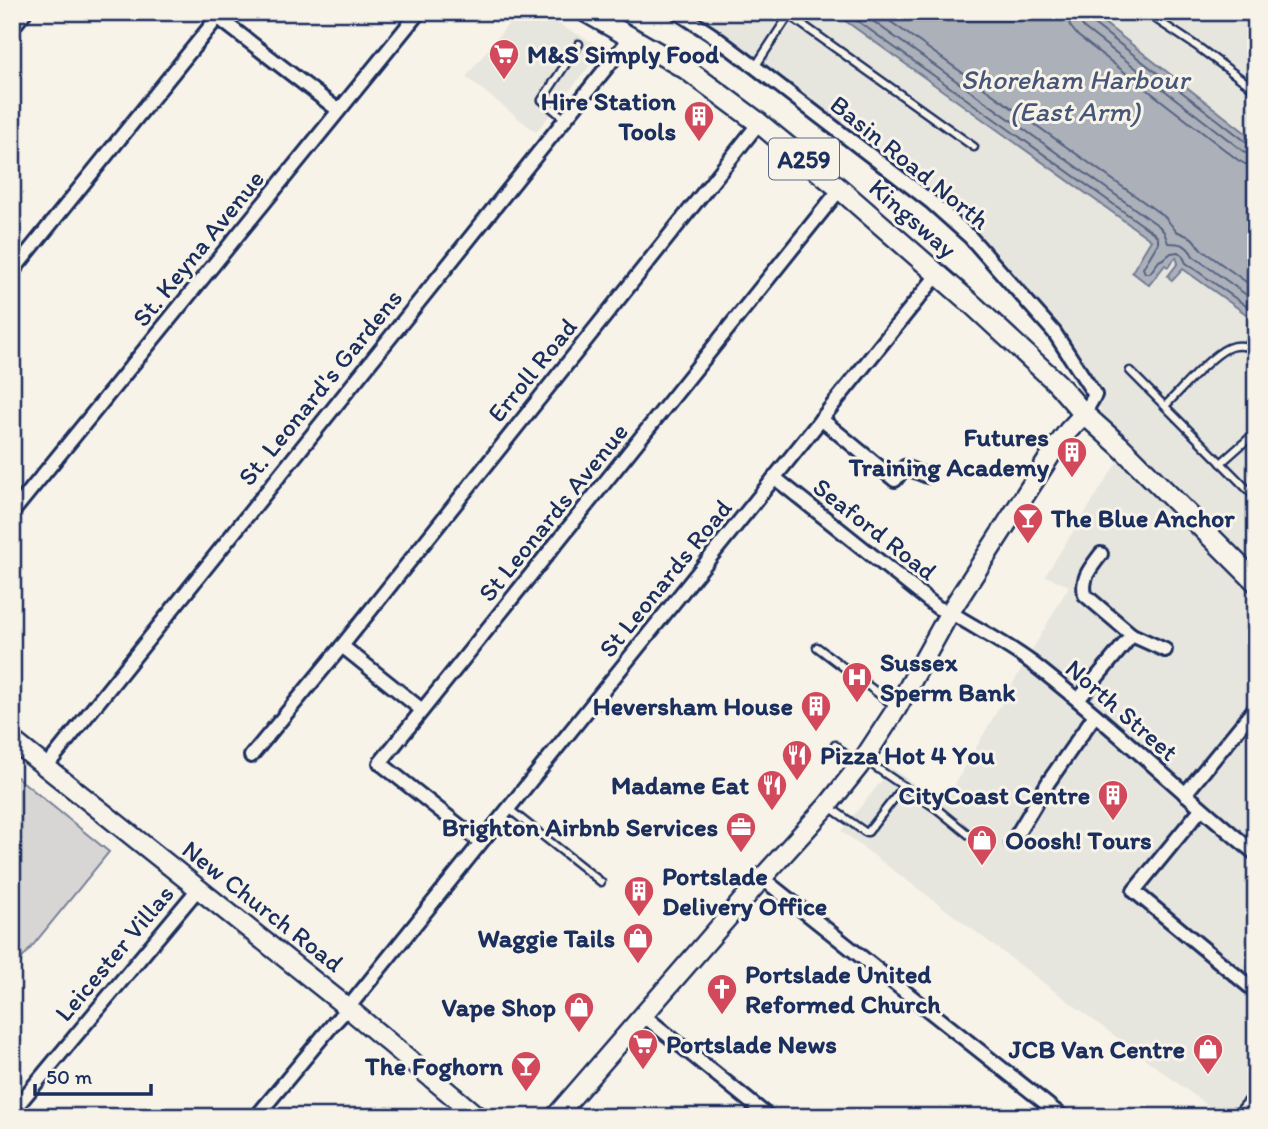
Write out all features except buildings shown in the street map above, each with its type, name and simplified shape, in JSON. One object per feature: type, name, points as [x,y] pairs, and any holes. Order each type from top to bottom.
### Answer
[{"type":"main road","name":"Kingsway","points":[[586,12],[686,69],[759,122],[938,274],[1057,383],[1084,414]]},
{"type":"main road","name":"A259","points":[[1084,414],[1120,446],[1256,582]]},
{"type":"main road","points":[[555,1117],[828,805],[861,762],[897,708],[950,612],[1054,450],[1084,414]]},
{"type":"main road","name":"New Church Road","points":[[12,740],[348,1008],[478,1117]]},
{"type":"street","points":[[12,28],[25,12]]},
{"type":"street","name":"St. Keyna Avenue","points":[[12,513],[419,12]]},
{"type":"street","name":"Basin Road North","points":[[677,12],[711,34],[931,202],[970,237],[1055,332],[1095,395],[1084,414]]},
{"type":"street","points":[[12,272],[214,15],[338,110]]},
{"type":"street","name":"St. Leonard's Gardens","points":[[46,767],[631,37]]},
{"type":"street","name":"Erroll Road","points":[[251,756],[342,646],[759,122]]},
{"type":"street","name":"St Leonards Avenue","points":[[480,842],[380,762],[840,189]]},
{"type":"street","name":"St Leonards Road","points":[[256,1117],[509,809],[938,274]]},
{"type":"street","points":[[821,419],[895,480],[905,467],[927,477]]},
{"type":"street","name":"Seaford Road","points":[[775,478],[938,608],[950,612]]},
{"type":"street","points":[[1101,554],[1084,578],[1085,595],[1132,635],[1165,650]]},
{"type":"street","name":"North Street","points":[[950,612],[1029,661],[1256,854]]},
{"type":"street","points":[[1078,700],[1132,635]]},
{"type":"street","points":[[342,646],[422,710]]},
{"type":"street","points":[[1185,794],[1256,707]]},
{"type":"street","points":[[1012,843],[1049,781],[1095,715]]},
{"type":"street","points":[[1201,809],[1134,891],[1256,992]]},
{"type":"street","points":[[762,878],[1063,1117]]},
{"type":"street","name":"Leicester Villas","points":[[12,1112],[198,889]]},
{"type":"street","points":[[643,1015],[769,1117]]},
{"type":"lane","points":[[1145,12],[1256,90]]},
{"type":"lane","points":[[755,67],[788,14],[974,147]]},
{"type":"lane","points":[[565,118],[542,100],[579,44]]},
{"type":"lane","points":[[1165,406],[1229,347],[1244,346],[1256,349]]},
{"type":"lane","points":[[1130,371],[1256,498]]},
{"type":"lane","points":[[1222,463],[1256,432]]},
{"type":"lane","points":[[817,647],[897,708]]},
{"type":"lane","points":[[835,745],[904,786],[970,835]]},
{"type":"lane","points":[[828,805],[868,832],[904,786]]},
{"type":"lane","points":[[509,809],[601,882]]},
{"type":"lane","points":[[1234,1117],[1256,1092]]},
{"type":"shaded area","points":[[518,12],[535,12],[604,48],[536,132],[466,77]]},
{"type":"shaded area","points":[[655,12],[833,12],[1151,240],[1133,272],[1149,284],[1165,265],[1176,257],[1183,269],[1256,321],[1256,1117],[1223,1117],[841,831],[892,768],[943,805],[1069,586],[1045,576],[1118,461],[1077,353],[1019,279],[973,230],[717,31],[708,43]]},
{"type":"shaded area","points":[[1090,12],[1256,12],[1256,141],[1097,18]]},
{"type":"shaded area","points":[[12,773],[109,852],[12,971]]},
{"type":"water","name":"Shoreham Harbour (East Arm)","points":[[833,12],[1090,12],[1256,141],[1256,321],[1183,269],[1172,281],[1168,276],[1178,263],[1176,257],[1168,267],[1165,265],[1149,285],[1132,272],[1151,240]]},
{"type":"place","name":"M&S Simply Food","points":[[504,81]]},
{"type":"place","name":"Hire Station Tools","points":[[699,143]]},
{"type":"place","name":"Futures Training Academy","points":[[1072,479]]},
{"type":"place","name":"The Blue Anchor","points":[[1028,545]]},
{"type":"place","name":"Sussex Sperm Bank","points":[[857,704]]},
{"type":"place","name":"Heversham House","points":[[816,733]]},
{"type":"place","name":"Pizza Hot 4 You","points":[[797,782]]},
{"type":"place","name":"Madame Eat","points":[[772,812]]},
{"type":"place","name":"CityCoast Centre","points":[[1113,822]]},
{"type":"place","name":"Brighton Airbnb Services","points":[[741,854]]},
{"type":"place","name":"Ooosh! Tours","points":[[982,867]]},
{"type":"place","name":"Portslade Delivery Office","points":[[639,918]]},
{"type":"place","name":"Waggie Tails","points":[[638,965]]},
{"type":"place","name":"Portslade United Reformed Church","points":[[722,1016]]},
{"type":"place","name":"Vape Shop","points":[[579,1034]]},
{"type":"place","name":"Portslade News","points":[[643,1071]]},
{"type":"place","name":"JCB Van Centre","points":[[1208,1076]]},
{"type":"place","name":"The Foghorn","points":[[526,1093]]}]
